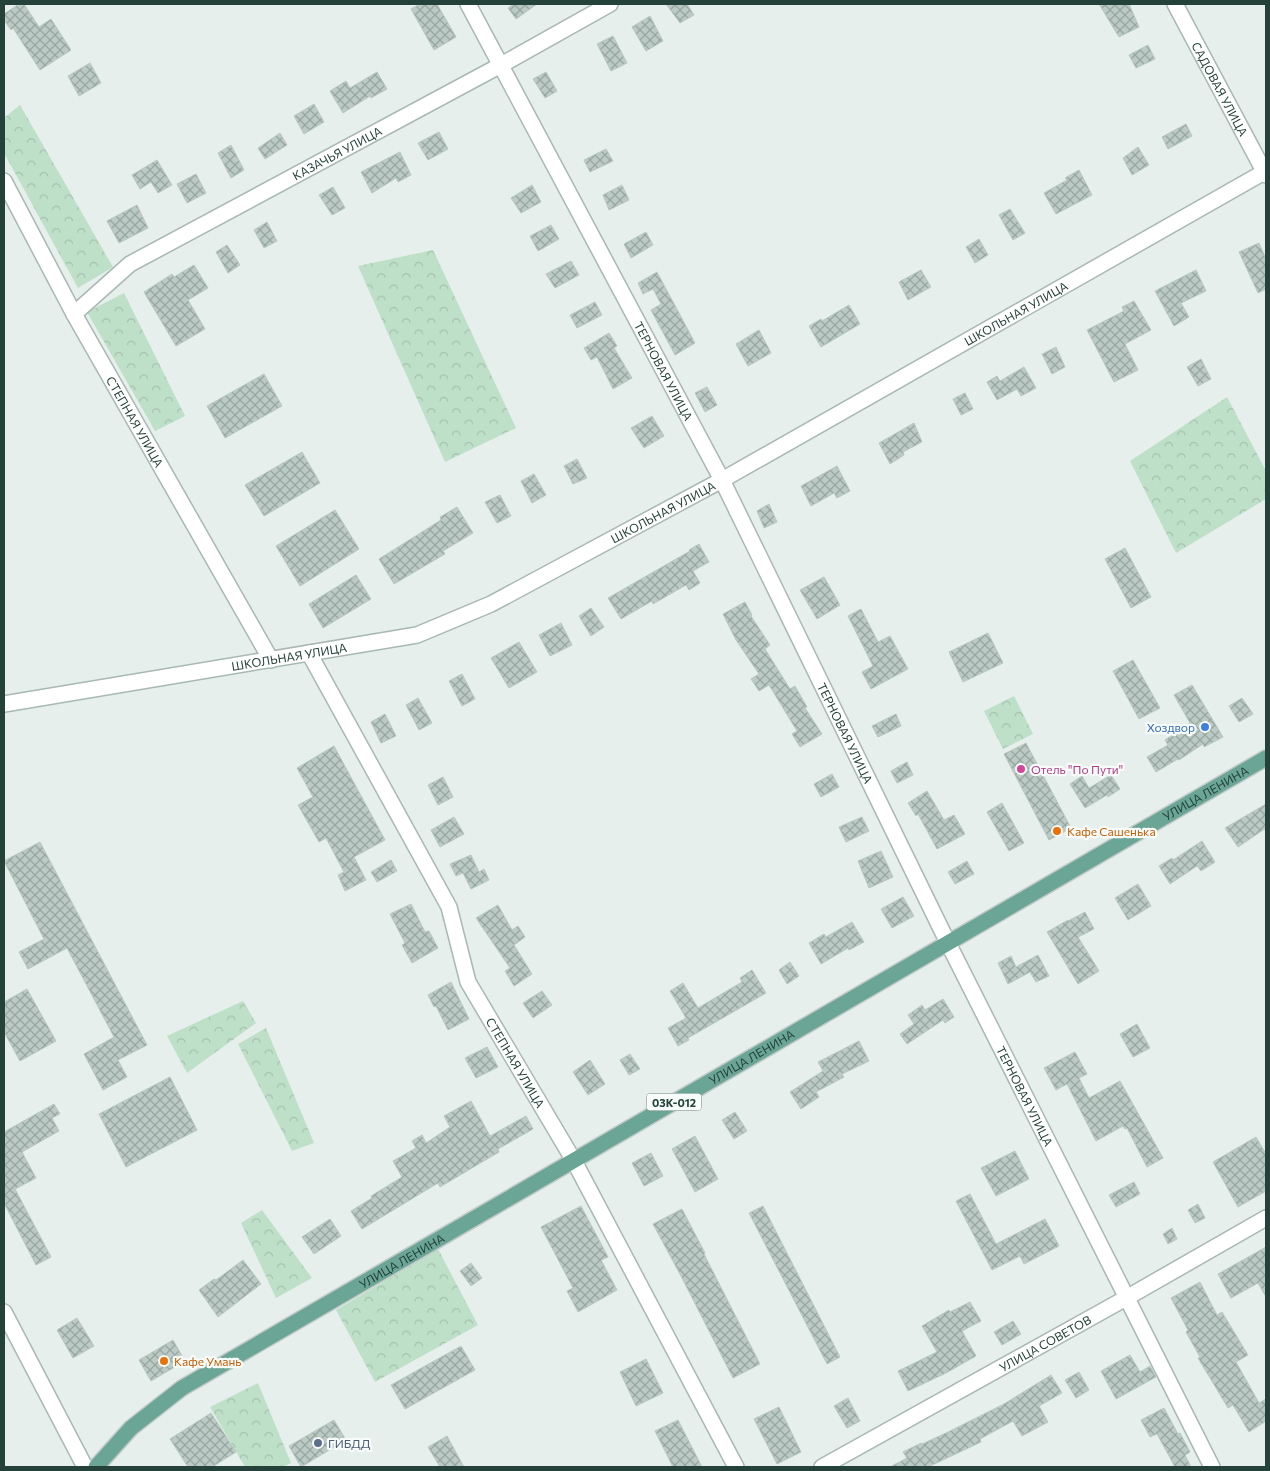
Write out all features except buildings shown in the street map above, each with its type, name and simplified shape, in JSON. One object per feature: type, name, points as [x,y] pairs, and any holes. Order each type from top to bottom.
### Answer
[{"type":"main road","name":"УЛИЦА ЛЕНИНА","points":[[96,1467],[131,1428],[182,1388],[574,1161],[947,941],[1266,758]]},
{"type":"street","name":"ТЕРНОВАЯ УЛИЦА","points":[[468,4],[722,480],[947,941],[1212,1467]]},
{"type":"street","name":"КАЗАЧЬЯ УЛИЦА","points":[[74,314],[130,264],[501,65],[610,4]]},
{"type":"street","name":"САДОВАЯ УЛИЦА","points":[[1175,4],[1266,173]]},
{"type":"street","name":"ШКОЛЬНАЯ УЛИЦА","points":[[4,704],[417,635],[491,604],[722,480],[1266,173]]},
{"type":"street","name":"СТЕПНАЯ УЛИЦА","points":[[4,181],[74,314],[271,660]]},
{"type":"street","name":"СТЕПНАЯ УЛИЦА","points":[[309,653],[450,907],[468,982],[574,1161],[736,1467]]},
{"type":"street","name":"УЛИЦА СОВЕТОВ","points":[[822,1467],[1266,1218]]},
{"type":"street","points":[[4,1312],[85,1467]]},
{"type":"green space","points":[[20,105],[113,267],[78,288],[4,153],[4,118]]},
{"type":"green space","points":[[433,250],[516,428],[445,462],[358,266]]},
{"type":"green space","points":[[124,293],[185,416],[155,431],[87,312]]},
{"type":"green space","points":[[1227,397],[1266,471],[1266,499],[1176,553],[1130,461]]},
{"type":"green space","points":[[1014,696],[1033,734],[1003,749],[984,711]]},
{"type":"green space","points":[[243,1001],[256,1023],[187,1073],[167,1036]]},
{"type":"green space","points":[[266,1028],[314,1143],[292,1151],[238,1044]]},
{"type":"green space","points":[[262,1210],[312,1278],[276,1298],[241,1223]]},
{"type":"green space","points":[[438,1249],[478,1325],[375,1382],[336,1310]]},
{"type":"green space","points":[[258,1383],[291,1463],[283,1467],[245,1467],[210,1407]]},
{"type":"place","name":"Хоздвор","points":[[1205,727]]},
{"type":"place","name":"Отель \"По Пути\"","points":[[1021,769]]},
{"type":"place","name":"Кафе Сашенька","points":[[1057,831]]},
{"type":"place","name":"Кафе Умань","points":[[164,1361]]},
{"type":"place","name":"ГИБДД","points":[[318,1443]]}]
